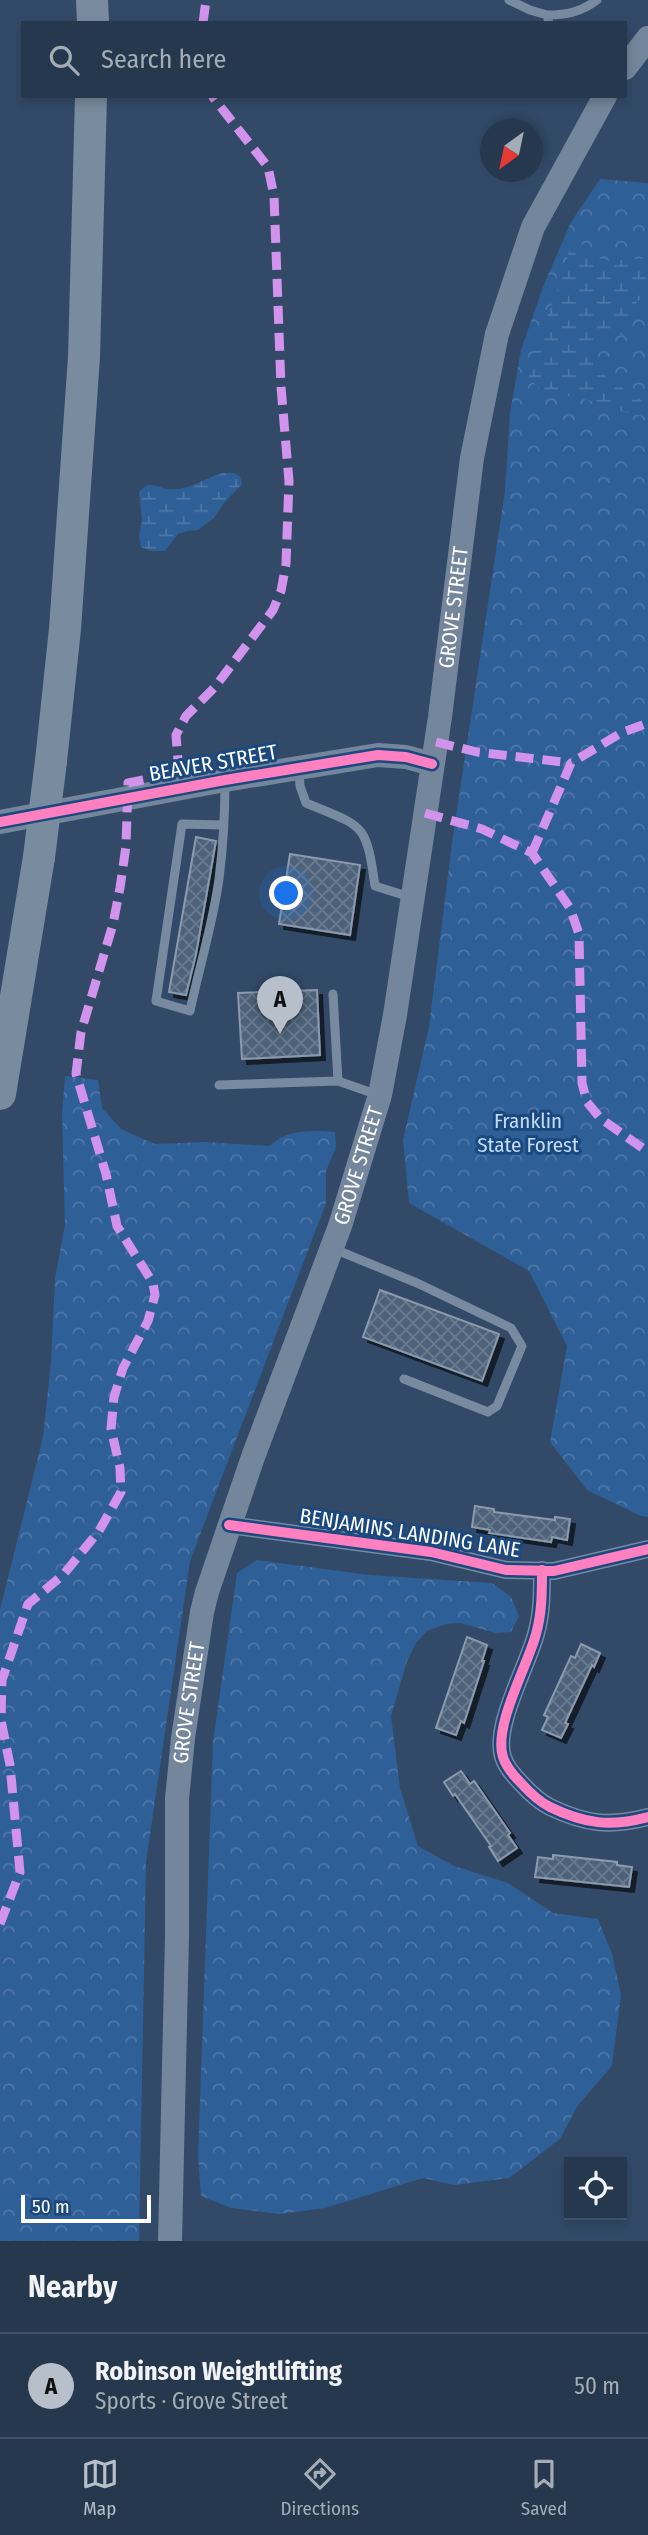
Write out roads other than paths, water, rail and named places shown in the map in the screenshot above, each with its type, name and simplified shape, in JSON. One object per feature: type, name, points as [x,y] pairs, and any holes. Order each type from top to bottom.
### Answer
[{"type":"highway","points":[[92,0],[93,21]]},
{"type":"highway","points":[[0,1094],[38,857],[65,629],[84,357],[91,98]]},
{"type":"main road","points":[[627,65],[648,38]]},
{"type":"main road","name":"GROVE STREET","points":[[170,2241],[177,1936],[177,1799],[183,1738],[206,1592],[332,1249],[380,1096],[396,1015],[463,548],[472,458],[497,334],[533,227],[604,98]]},
{"type":"main road","name":"BEAVER STREET","points":[[0,822],[378,755],[406,757],[432,764]]},
{"type":"street","name":"BENJAMINS LANDING LANE","points":[[229,1524],[431,1552],[506,1570],[555,1571],[648,1549]]},
{"type":"street","name":"BENJAMINS LANDING LANE","points":[[542,1570],[542,1601],[536,1634],[505,1721],[503,1757],[512,1773],[533,1797],[565,1814],[607,1824],[648,1816]]},
{"type":"lane","points":[[509,0],[548,19],[570,15],[597,0]]},
{"type":"lane","points":[[299,768],[300,786],[306,803],[356,824],[368,842],[375,886],[412,898]]},
{"type":"lane","points":[[223,825],[182,824],[156,1001],[190,1011],[218,881],[223,825],[225,780]]},
{"type":"lane","points":[[333,994],[338,1081]]},
{"type":"lane","points":[[219,1085],[338,1081],[380,1096]]},
{"type":"lane","points":[[332,1249],[417,1283],[511,1328],[522,1346],[497,1406],[488,1412],[404,1379]]},
{"type":"place","name":"Robinson Weightlifting","points":[[280,1034]]},
{"type":"park label","name":"Franklin State Forest","points":[[528,1133]]}]
